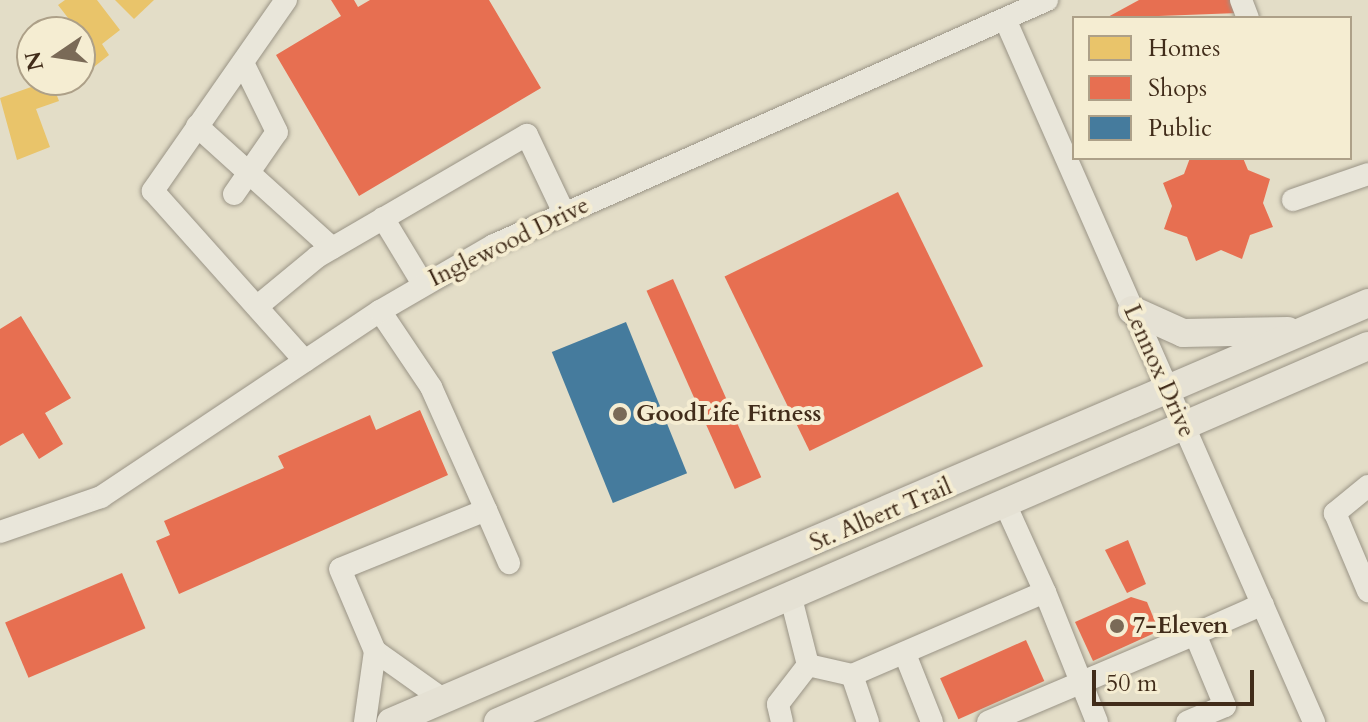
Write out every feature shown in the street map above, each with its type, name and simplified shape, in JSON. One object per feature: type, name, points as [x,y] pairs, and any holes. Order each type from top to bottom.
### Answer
[{"type":"main road","name":"St. Albert Trail","points":[[391,722],[1169,392],[1368,303]]},
{"type":"main road","points":[[1132,310],[1209,337],[1309,330]]},
{"type":"main road","name":"St. Albert Trail","points":[[512,719],[1368,346]]},
{"type":"street","points":[[286,0],[153,191],[259,305],[305,361]]},
{"type":"street","name":"Inglewood Drive","points":[[0,532],[101,497],[423,284],[564,213],[1047,0]]},
{"type":"street","name":"Lennox Drive","points":[[1005,19],[1065,132]]},
{"type":"street","points":[[234,194],[277,132],[243,63]]},
{"type":"street","points":[[197,126],[332,248]]},
{"type":"street","points":[[259,305],[332,248],[527,135],[564,213]]},
{"type":"street","name":"Lennox Drive","points":[[1076,160],[1132,310],[1314,722]]},
{"type":"street","points":[[1293,200],[1368,174]]},
{"type":"street","points":[[383,218],[423,284]]},
{"type":"street","points":[[380,311],[431,387],[509,563]]},
{"type":"street","points":[[1368,486],[1335,513],[1368,591]]},
{"type":"street","points":[[1006,506],[1045,592],[1097,722]]},
{"type":"street","points":[[365,722],[375,651],[340,569],[486,510]]},
{"type":"street","points":[[808,665],[852,675],[1045,592]]},
{"type":"street","points":[[791,598],[808,665]]},
{"type":"street","points":[[988,722],[1263,604]]},
{"type":"street","points":[[1187,722],[1225,706],[1195,634]]},
{"type":"street","points":[[375,651],[444,700]]},
{"type":"street","points":[[905,654],[932,722]]},
{"type":"street","points":[[779,721],[778,704],[808,665]]},
{"type":"street","points":[[852,675],[868,722]]},
{"type":"building: Homes","points":[[65,0],[97,0],[120,30],[102,44],[109,55],[96,65],[96,16],[67,16],[58,5]]},
{"type":"building: Homes","points":[[115,0],[154,0],[134,19]]},
{"type":"building: Homes","points":[[16,92],[16,96],[57,96],[59,101],[36,109],[50,147],[17,160],[0,98]]},
{"type":"building: Shops","points":[[331,0],[354,0],[358,7],[370,0],[489,0],[541,88],[359,196],[276,55],[341,16]]},
{"type":"building: Shops","points":[[1139,0],[1232,0],[1238,13],[1159,16],[1110,16]]},
{"type":"building: Shops","points":[[1189,160],[1244,160],[1248,170],[1270,179],[1263,203],[1273,227],[1250,235],[1242,259],[1221,250],[1196,261],[1187,237],[1164,229],[1172,206],[1163,183],[1184,174]]},
{"type":"building: Shops","points":[[898,192],[983,366],[810,451],[725,277]]},
{"type":"building: Shops","points":[[673,279],[761,477],[735,489],[647,291]]},
{"type":"building: Shops","points":[[21,316],[71,398],[45,413],[63,444],[39,459],[23,433],[0,446],[0,329]]},
{"type":"building: Shops","points":[[420,410],[448,475],[179,594],[156,541],[170,535],[164,521],[284,468],[278,456],[370,415],[376,430]]},
{"type":"building: Shops","points":[[1128,540],[1146,584],[1127,593],[1105,550]]},
{"type":"building: Shops","points":[[122,573],[145,628],[29,678],[5,623]]},
{"type":"building: Shops","name":"7-Eleven","points":[[1131,597],[1147,602],[1159,631],[1093,661],[1075,622]]},
{"type":"building: Shops","points":[[1026,640],[1044,681],[958,719],[940,678]]},
{"type":"building: Public","name":"GoodLife Fitness","points":[[626,322],[687,473],[613,503],[552,352]]},
{"type":"place","name":"GoodLife Fitness","points":[[620,414]]},
{"type":"place","name":"7-Eleven","points":[[1117,626]]}]
